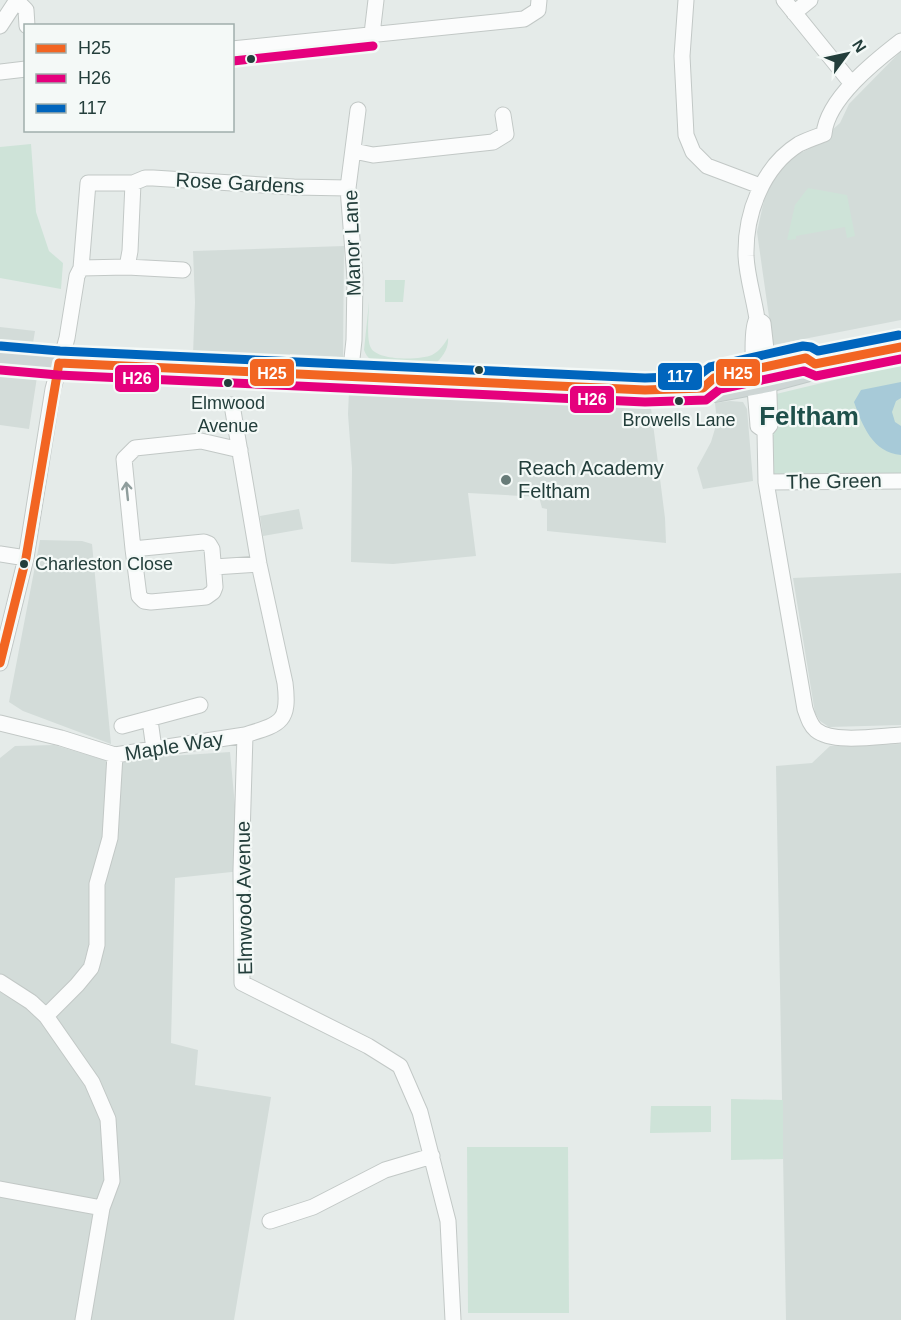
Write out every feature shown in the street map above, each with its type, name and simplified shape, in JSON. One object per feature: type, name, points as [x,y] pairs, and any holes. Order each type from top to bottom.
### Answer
[{"type":"main road","points":[[0,358],[59,363],[639,390],[703,388],[714,378],[762,376],[806,358],[815,364],[901,347]]},
{"type":"street","points":[[0,26],[16,0],[26,10],[27,24]]},
{"type":"street","points":[[372,34],[376,0]]},
{"type":"street","points":[[686,0],[682,56],[686,135],[693,152],[707,166],[760,186]]},
{"type":"street","points":[[784,0],[852,84]]},
{"type":"street","points":[[794,13],[810,0]]},
{"type":"street","points":[[234,49],[524,19],[538,5]]},
{"type":"street","points":[[901,41],[852,84],[829,117],[824,134],[800,144],[774,166],[760,186],[747,232],[746,256],[757,319],[763,323],[762,376],[770,425],[765,431],[766,482],[805,709],[809,721],[816,730],[826,736],[838,738],[901,735]]},
{"type":"street","points":[[0,72],[24,69]]},
{"type":"street","name":"Manor Lane","points":[[350,377],[354,340],[355,278],[348,188],[358,110]]},
{"type":"street","points":[[354,151],[373,155],[494,142],[506,134],[503,115]]},
{"type":"street","name":"Rose Gardens","points":[[0,663],[26,558],[59,363],[67,338],[77,276],[81,268],[81,180],[133,183],[145,178],[153,178],[348,188]]},
{"type":"street","points":[[127,267],[130,251],[133,183]]},
{"type":"street","points":[[81,268],[127,267],[183,270]]},
{"type":"street","points":[[232,405],[259,564],[287,700],[282,718],[274,726],[244,735]]},
{"type":"street","points":[[133,549],[204,542],[209,544],[212,549],[214,567],[213,592],[206,597],[144,601],[139,596],[133,549],[124,459],[135,448],[201,441],[240,450]]},
{"type":"street","name":"The Green","points":[[766,482],[901,481]]},
{"type":"street","points":[[0,554],[26,558]]},
{"type":"street","points":[[214,567],[259,564]]},
{"type":"street","points":[[122,726],[200,705]]},
{"type":"street","points":[[150,720],[154,749]]},
{"type":"street","name":"Maple Way","points":[[0,723],[61,738],[115,755],[244,735]]},
{"type":"street","name":"Elmwood Avenue","points":[[244,735],[241,871],[242,983],[368,1046],[400,1066],[420,1112],[448,1221],[453,1320]]},
{"type":"street","points":[[46,1016],[77,985],[91,968],[93,961],[97,945],[97,884],[110,838],[115,755]]},
{"type":"street","points":[[0,982],[31,1002],[46,1016],[92,1082],[108,1119],[112,1181],[102,1208],[83,1320]]},
{"type":"street","points":[[270,1221],[313,1207],[385,1170],[432,1156]]},
{"type":"street","points":[[0,1189],[102,1208]]},
{"type":"shaded area","points":[[901,51],[901,320],[773,345],[757,232],[765,196],[787,162],[809,149],[840,123],[849,104]]},
{"type":"shaded area","points":[[344,246],[343,357],[290,354],[290,358],[193,354],[195,302],[193,251]]},
{"type":"shaded area","points":[[0,327],[35,331],[33,343],[0,340]]},
{"type":"shaded area","points":[[0,372],[37,377],[29,429],[0,425]]},
{"type":"shaded area","name":"Reach Academy Feltham","points":[[349,391],[651,408],[666,543],[547,531],[547,509],[542,508],[539,497],[468,493],[476,556],[393,564],[351,562],[352,468],[348,414]]},
{"type":"shaded area","points":[[743,402],[747,409],[753,481],[703,489],[697,468],[711,442],[717,422],[715,403]]},
{"type":"shaded area","points":[[299,509],[303,529],[263,536],[260,516]]},
{"type":"shaded area","points":[[40,540],[82,541],[92,544],[111,744],[23,711],[9,702]]},
{"type":"shaded area","points":[[901,573],[901,725],[829,727],[820,721],[815,713],[793,578]]},
{"type":"shaded area","points":[[901,744],[901,1320],[786,1320],[776,766],[812,763],[830,746]]},
{"type":"shaded area","points":[[54,745],[111,760],[230,752],[241,871],[175,878],[171,1043],[198,1050],[195,1085],[271,1097],[234,1320],[0,1320],[0,758],[15,746]]},
{"type":"green space","points":[[31,144],[36,212],[49,251],[63,263],[61,289],[0,278],[0,147]]},
{"type":"green space","points":[[808,188],[847,195],[855,236],[847,238],[845,227],[796,236],[796,239],[787,240],[795,205]]},
{"type":"green space","points":[[385,280],[405,280],[403,302],[385,302]]},
{"type":"green space","points":[[369,302],[369,344],[375,352],[400,358],[426,357],[437,352],[448,338],[446,350],[442,356],[434,365],[382,364],[371,360],[364,350]]},
{"type":"green space","points":[[901,364],[901,473],[773,477],[772,395]]},
{"type":"green space","points":[[731,1099],[783,1100],[783,1159],[731,1160]]},
{"type":"green space","points":[[651,1106],[711,1106],[711,1132],[650,1133]]},
{"type":"green space","points":[[467,1147],[568,1147],[569,1313],[468,1313]]},
{"type":"water","points":[[901,382],[901,398],[896,401],[892,412],[895,422],[901,426],[901,455],[891,453],[876,443],[865,428],[854,402],[861,390]]},
{"type":"transit line","name":"H26","points":[[234,61],[373,46]]},
{"type":"transit line","name":"117","points":[[1,346],[60,351],[645,378],[698,376],[710,367],[803,346],[818,351],[899,335]]},
{"type":"transit line","name":"H25","points":[[59,363],[645,390],[703,388],[714,378],[806,358],[815,364],[901,347]]},
{"type":"transit line","name":"H26","points":[[0,370],[58,375],[645,402],[706,400],[720,389],[804,371],[816,376],[901,359]]},
{"type":"transit line","name":"H25","points":[[0,663],[26,558],[59,363]]},
{"type":"place","name":"Elmwood Avenue","points":[[228,383]]},
{"type":"place","name":"Browells Lane","points":[[679,401]]},
{"type":"place","name":"Reach Academy Feltham","points":[[506,480]]},
{"type":"place","name":"Charleston Close","points":[[24,564]]},
{"type":"district","name":"Feltham","points":[[809,416]]}]
